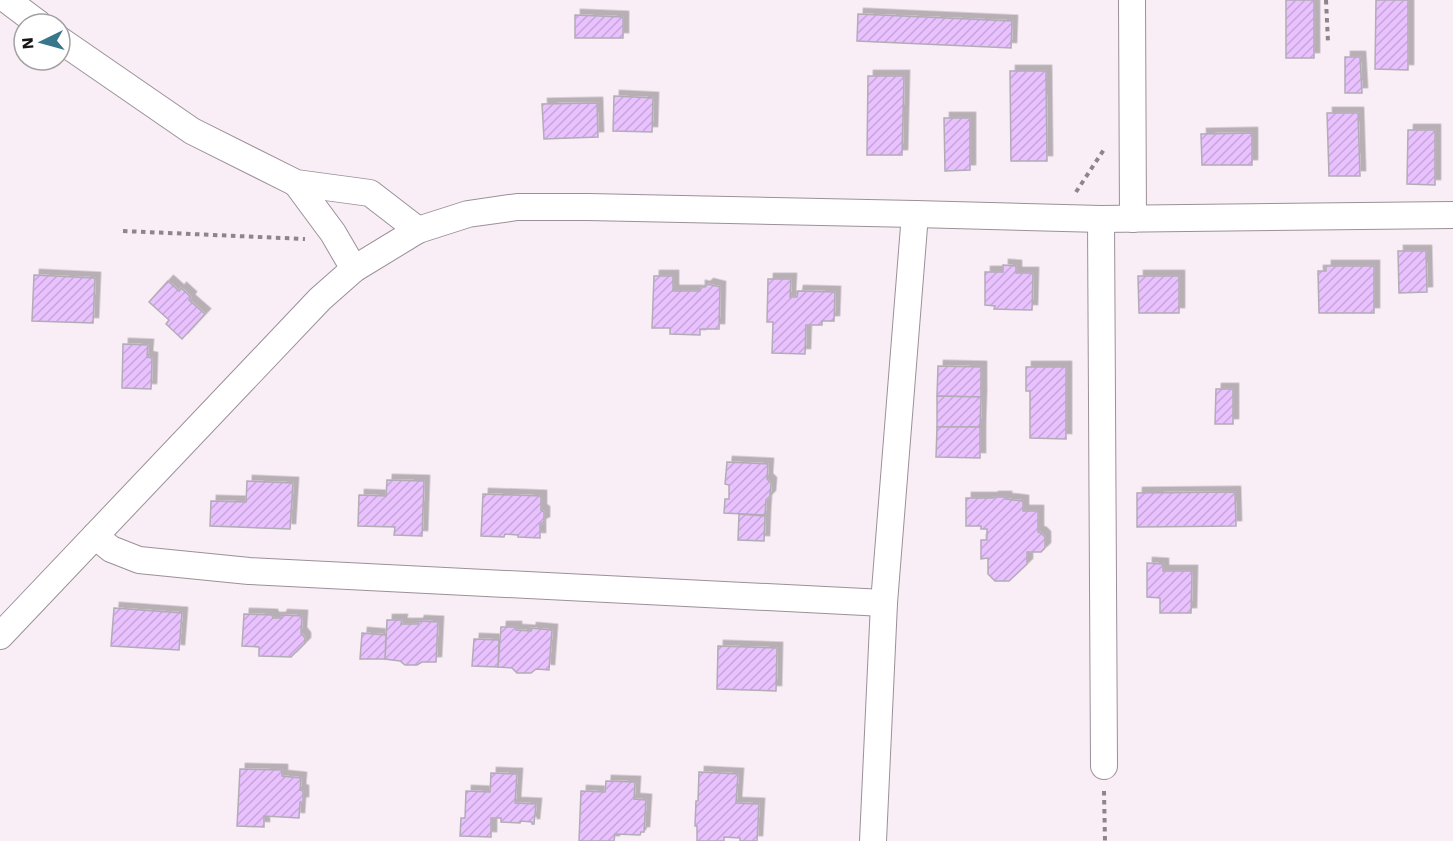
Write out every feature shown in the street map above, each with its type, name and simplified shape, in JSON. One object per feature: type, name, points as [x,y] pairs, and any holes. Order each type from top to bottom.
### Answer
[{"type":"street","points":[[7,0],[23,12]]},
{"type":"street","points":[[1132,0],[1132,219]]},
{"type":"street","points":[[72,48],[192,131],[296,183],[370,192],[418,230]]},
{"type":"street","points":[[296,183],[354,269]]},
{"type":"street","points":[[0,636],[320,299],[354,269],[418,230],[468,214],[517,207],[588,207],[1101,219],[1453,215]]},
{"type":"street","points":[[873,841],[884,603],[915,213]]},
{"type":"street","points":[[1101,219],[1104,766]]},
{"type":"street","points":[[95,536],[111,549],[139,560],[249,571],[884,603]]},
{"type":"path","points":[[1326,0],[1328,42]]},
{"type":"path","points":[[1059,218],[1109,142],[1133,141]]},
{"type":"path","points":[[123,231],[337,241]]},
{"type":"path","points":[[1104,766],[1104,841]]},
{"type":"building","points":[[1286,0],[1314,0],[1314,58],[1286,58]]},
{"type":"building","points":[[1376,0],[1408,0],[1408,70],[1375,69]]},
{"type":"building","points":[[858,14],[1012,21],[1011,48],[857,41]]},
{"type":"building","points":[[575,15],[623,17],[623,38],[575,38]]},
{"type":"building","points":[[1345,57],[1360,57],[1362,93],[1345,93]]},
{"type":"building","points":[[1010,71],[1046,71],[1047,161],[1011,161]]},
{"type":"building","points":[[868,76],[904,76],[902,155],[867,155]]},
{"type":"building","points":[[614,96],[653,98],[652,132],[613,131]]},
{"type":"building","points":[[597,103],[598,137],[544,139],[542,104]]},
{"type":"building","points":[[1327,113],[1358,113],[1360,176],[1329,176]]},
{"type":"building","points":[[944,118],[970,118],[970,170],[945,171]]},
{"type":"building","points":[[1408,130],[1435,130],[1435,185],[1407,184]]},
{"type":"building","points":[[1252,133],[1252,165],[1202,165],[1201,134]]},
{"type":"building","points":[[1398,251],[1426,251],[1427,292],[1399,293]]},
{"type":"building","points":[[1003,265],[1016,266],[1016,273],[1033,273],[1032,310],[994,309],[995,306],[985,305],[985,272],[1003,272]]},
{"type":"building","points":[[1326,266],[1374,266],[1374,313],[1319,313],[1318,271],[1326,271]]},
{"type":"building","points":[[34,275],[95,278],[93,323],[32,321]]},
{"type":"building","points":[[654,276],[673,276],[673,291],[700,291],[700,286],[705,287],[708,284],[720,287],[719,329],[700,329],[700,335],[670,334],[670,328],[652,328]]},
{"type":"building","points":[[1138,276],[1179,276],[1179,313],[1139,313]]},
{"type":"building","points":[[768,279],[791,279],[790,297],[797,297],[798,291],[835,292],[834,321],[822,321],[822,325],[806,325],[805,354],[772,353],[773,322],[767,322]]},
{"type":"building","points":[[168,281],[179,291],[181,288],[191,297],[189,300],[205,314],[182,339],[166,324],[169,320],[149,302]]},
{"type":"building","points":[[123,344],[148,345],[147,357],[152,358],[151,389],[122,388]]},
{"type":"building","points":[[938,366],[981,367],[981,397],[937,396]]},
{"type":"building","points":[[1026,367],[1066,367],[1066,439],[1030,438],[1030,391],[1026,391]]},
{"type":"building","points":[[1216,389],[1233,389],[1233,424],[1215,424]]},
{"type":"building","points":[[937,396],[981,397],[980,427],[937,427]]},
{"type":"building","points":[[937,427],[980,427],[980,458],[936,457]]},
{"type":"building","points":[[727,462],[768,464],[767,479],[771,483],[765,515],[724,513],[725,499],[729,499],[729,485],[725,484]]},
{"type":"building","points":[[387,480],[424,481],[422,536],[394,535],[395,527],[358,526],[359,495],[386,496]]},
{"type":"building","points":[[247,481],[293,483],[290,529],[210,526],[211,501],[246,502]]},
{"type":"building","points":[[1235,492],[1236,526],[1137,527],[1137,493]]},
{"type":"building","points":[[483,494],[541,496],[544,522],[540,524],[540,538],[505,534],[504,537],[481,536]]},
{"type":"building","points":[[993,497],[1023,501],[1023,511],[1038,511],[1038,532],[1045,537],[1045,548],[1041,552],[1027,552],[1027,564],[1009,581],[995,581],[988,574],[988,558],[981,559],[981,540],[987,540],[987,529],[981,529],[981,526],[966,526],[966,498]]},
{"type":"building","points":[[739,514],[765,516],[764,541],[738,540]]},
{"type":"building","points":[[1147,563],[1163,564],[1163,571],[1192,571],[1191,613],[1160,613],[1160,598],[1147,597]]},
{"type":"building","points":[[114,608],[182,613],[179,650],[111,646]]},
{"type":"building","points":[[244,614],[272,615],[273,618],[281,618],[282,615],[302,616],[301,633],[305,638],[305,643],[291,657],[259,656],[259,647],[242,646]]},
{"type":"building","points":[[387,620],[402,620],[401,624],[418,624],[419,621],[438,622],[436,662],[405,665],[400,661],[385,659]]},
{"type":"building","points":[[501,627],[516,627],[516,630],[531,631],[531,628],[552,630],[549,670],[536,669],[531,673],[517,673],[512,668],[498,667]]},
{"type":"building","points":[[362,633],[386,635],[385,659],[360,659]]},
{"type":"building","points":[[474,639],[499,640],[498,667],[472,666]]},
{"type":"building","points":[[718,646],[777,648],[776,691],[717,689]]},
{"type":"building","points":[[240,769],[282,770],[282,776],[301,778],[300,790],[303,791],[303,802],[300,802],[299,818],[264,816],[264,827],[237,826]]},
{"type":"building","points":[[699,772],[738,774],[736,803],[759,804],[757,841],[740,841],[740,838],[724,837],[724,841],[697,841],[697,826],[695,826]]},
{"type":"building","points":[[491,773],[517,774],[515,803],[536,804],[534,824],[521,821],[520,823],[501,822],[501,818],[491,818],[491,837],[460,836],[461,818],[465,818],[466,791],[490,792]]},
{"type":"building","points":[[606,781],[635,782],[634,799],[646,800],[644,832],[640,835],[615,834],[614,841],[579,841],[581,791],[605,792]]}]
